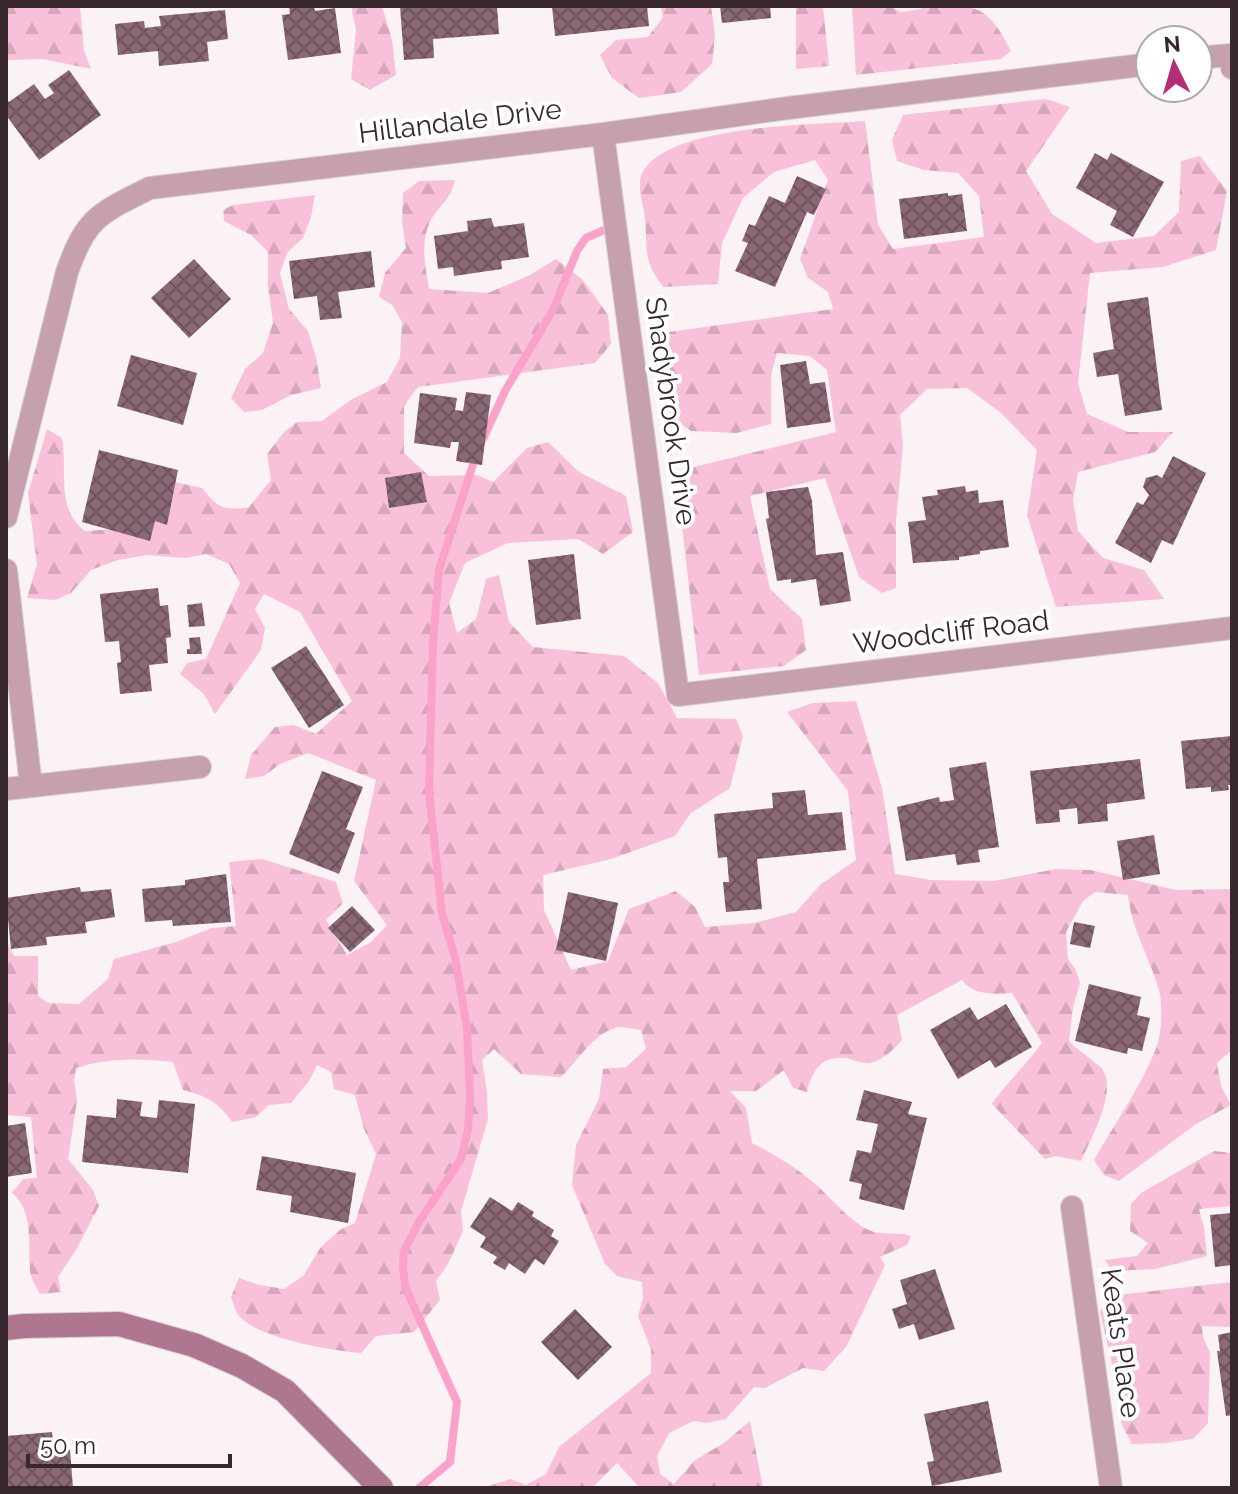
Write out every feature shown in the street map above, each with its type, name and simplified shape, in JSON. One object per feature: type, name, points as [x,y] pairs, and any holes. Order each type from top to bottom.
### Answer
[{"type":"street","name":"Hillandale Drive","points":[[6,517],[78,239],[103,211],[150,188],[1134,66]]},
{"type":"street","name":"Shadybrook Drive","points":[[603,134],[678,695]]},
{"type":"street","points":[[6,570],[31,786]]},
{"type":"street","name":"Woodcliff Road","points":[[678,695],[1232,628]]},
{"type":"street","points":[[6,789],[200,767]]},
{"type":"street","name":"Keats Place","points":[[1072,1207],[1111,1488]]},
{"type":"street","points":[[6,1328],[119,1324],[194,1345],[242,1366],[285,1391],[381,1488]]},
{"type":"green space","points":[[6,6],[80,6],[84,51],[91,69],[43,59],[6,60]]},
{"type":"green space","points":[[351,6],[382,6],[392,40],[396,75],[370,90],[351,79],[356,30]]},
{"type":"green space","points":[[661,6],[711,6],[715,36],[712,64],[681,92],[639,98],[612,78],[600,55],[616,40],[648,37],[663,17]]},
{"type":"green space","points":[[796,6],[823,6],[829,66],[796,69]]},
{"type":"green space","points":[[852,6],[888,6],[901,12],[921,9],[921,6],[976,9],[993,22],[1011,51],[1001,59],[856,75]]},
{"type":"green space","points":[[1046,99],[1070,107],[1026,171],[1052,214],[1096,243],[1154,236],[1179,212],[1181,161],[1200,156],[1227,191],[1216,250],[1163,267],[1090,273],[1078,383],[1087,414],[1128,432],[1173,432],[1155,452],[1078,472],[1073,500],[1078,531],[1103,558],[1144,570],[1164,599],[1056,607],[1027,515],[1037,450],[1000,412],[967,388],[927,389],[900,415],[903,446],[896,521],[896,588],[882,593],[859,577],[825,478],[750,496],[770,589],[802,619],[806,650],[784,666],[699,675],[680,508],[686,469],[836,432],[827,370],[810,356],[777,353],[771,375],[771,424],[737,433],[691,431],[670,416],[669,332],[833,309],[828,292],[808,278],[800,259],[828,180],[815,160],[774,172],[743,198],[722,243],[718,284],[663,287],[647,254],[641,176],[654,159],[677,146],[707,137],[777,126],[865,121],[878,225],[893,249],[984,237],[979,196],[958,173],[924,170],[897,161],[892,140],[903,115]]},
{"type":"green space","points":[[455,180],[426,232],[424,257],[429,289],[488,293],[530,275],[556,259],[583,280],[608,315],[611,344],[595,363],[418,387],[404,406],[404,453],[429,476],[477,475],[493,482],[527,448],[548,442],[579,472],[626,496],[633,532],[603,554],[578,539],[508,543],[465,563],[449,603],[457,633],[476,619],[486,579],[499,575],[509,622],[533,647],[624,656],[658,683],[677,718],[736,719],[743,736],[730,788],[691,813],[675,836],[611,859],[543,875],[544,910],[571,970],[608,961],[629,909],[676,891],[695,907],[705,927],[754,923],[796,912],[821,884],[856,860],[848,791],[787,712],[813,703],[856,701],[882,788],[895,874],[931,880],[994,881],[1056,869],[1091,870],[1176,890],[1232,889],[1232,1050],[1217,1063],[1221,1086],[1231,1105],[1196,1124],[1119,1181],[1104,1175],[1094,1160],[1149,1065],[1159,1037],[1161,1020],[1159,990],[1133,919],[1128,895],[1095,892],[1083,901],[1066,932],[1068,959],[1080,983],[1073,1007],[1069,1041],[1101,1067],[1107,1091],[1101,1116],[1081,1161],[1056,1156],[1045,1159],[992,1104],[1042,1043],[1012,993],[978,991],[962,980],[897,1015],[902,1040],[876,1061],[865,1063],[846,1058],[830,1059],[815,1071],[807,1092],[793,1088],[784,1070],[756,1091],[730,1091],[746,1108],[752,1143],[800,1172],[866,1229],[911,1236],[907,1245],[880,1257],[885,1265],[846,1347],[824,1371],[803,1368],[765,1388],[754,1387],[726,1419],[707,1423],[694,1421],[669,1433],[657,1456],[660,1474],[674,1484],[695,1460],[724,1443],[750,1421],[763,1488],[640,1488],[617,1463],[592,1488],[482,1488],[511,1479],[526,1485],[546,1474],[559,1447],[651,1373],[651,1349],[638,1316],[643,1298],[642,1282],[617,1276],[605,1264],[572,1185],[576,1145],[599,1099],[603,1069],[626,1067],[646,1049],[641,1030],[621,1027],[607,1031],[592,1042],[561,1077],[521,1074],[494,1049],[482,1060],[488,1119],[461,1211],[463,1231],[448,1264],[436,1281],[440,1300],[414,1332],[376,1336],[361,1353],[314,1346],[278,1337],[248,1323],[238,1315],[231,1297],[239,1278],[284,1289],[303,1276],[321,1247],[340,1230],[355,1223],[376,1154],[364,1129],[355,1095],[334,1089],[331,1072],[317,1065],[309,1081],[291,1103],[269,1105],[256,1117],[232,1122],[211,1101],[183,1090],[173,1062],[124,1060],[76,1068],[74,1081],[77,1100],[68,1159],[93,1190],[99,1206],[58,1277],[61,1292],[40,1294],[31,1274],[27,1218],[19,1200],[12,1193],[23,1179],[37,1178],[31,1117],[6,1115],[6,939],[14,956],[38,956],[38,996],[48,1003],[79,1004],[108,979],[114,959],[176,942],[212,928],[236,926],[229,862],[262,859],[336,882],[343,903],[326,920],[347,955],[371,942],[387,925],[354,881],[376,780],[308,753],[280,764],[264,776],[245,779],[251,755],[275,727],[294,725],[316,734],[352,701],[300,612],[264,594],[255,609],[265,628],[261,650],[215,714],[204,694],[180,674],[187,663],[206,659],[240,583],[229,564],[206,554],[186,558],[147,555],[118,560],[91,570],[71,593],[55,600],[27,598],[37,565],[28,493],[47,429],[62,438],[66,500],[76,522],[85,531],[115,529],[170,481],[202,488],[222,506],[233,509],[249,507],[271,480],[267,454],[284,432],[297,422],[322,421],[352,399],[387,382],[400,358],[402,322],[392,305],[379,297],[385,273],[406,248],[402,222],[403,193],[419,181]]},
{"type":"green space","points":[[315,195],[303,238],[287,253],[280,273],[289,309],[308,331],[321,388],[291,395],[262,410],[244,412],[231,398],[245,369],[263,353],[273,323],[268,252],[251,235],[224,221],[223,210],[233,205]]},
{"type":"green space","points":[[1214,1151],[1232,1153],[1232,1206],[1199,1209],[1207,1256],[1155,1269],[1112,1271],[1105,1260],[1137,1256],[1148,1243],[1130,1231],[1131,1204],[1141,1193]]},
{"type":"green space","points":[[1232,1282],[1232,1327],[1202,1326],[1210,1353],[1208,1423],[1193,1439],[1132,1444],[1122,1425],[1119,1393],[1100,1312],[1109,1296]]},
{"type":"building","points":[[289,6],[314,6],[315,11],[335,8],[341,53],[288,60],[282,15],[290,14]]},
{"type":"building","points":[[400,6],[497,6],[499,34],[433,39],[434,58],[404,60]]},
{"type":"building","points":[[552,6],[647,6],[649,26],[555,36]]},
{"type":"building","points":[[720,6],[770,6],[771,18],[722,23]]},
{"type":"building","points":[[225,10],[228,39],[207,42],[209,61],[159,66],[158,51],[118,55],[115,24],[144,21],[145,28],[161,26],[159,16]]},
{"type":"building","points":[[69,70],[101,115],[39,160],[6,115],[6,99],[9,102],[34,84],[45,99],[54,93],[48,85]]},
{"type":"building","points":[[1095,153],[1107,160],[1111,153],[1164,182],[1133,237],[1110,225],[1117,211],[1076,188]]},
{"type":"building","points":[[797,176],[826,189],[814,215],[807,212],[775,287],[735,271],[748,243],[742,241],[749,224],[755,226],[769,196],[785,203]]},
{"type":"building","points":[[948,193],[948,196],[962,194],[967,231],[904,239],[899,199]]},
{"type":"building","points":[[491,218],[494,227],[524,223],[529,257],[501,261],[502,269],[454,276],[453,267],[438,269],[434,236],[468,231],[467,221]]},
{"type":"building","points":[[371,251],[375,287],[338,292],[342,318],[320,320],[317,296],[294,299],[289,261]]},
{"type":"building","points":[[194,259],[231,299],[189,338],[151,298]]},
{"type":"building","points":[[1148,297],[1162,410],[1125,416],[1118,374],[1097,377],[1093,353],[1114,349],[1107,303]]},
{"type":"building","points":[[131,355],[197,373],[183,425],[117,406]]},
{"type":"building","points":[[806,361],[810,384],[825,382],[831,422],[787,428],[780,365]]},
{"type":"building","points":[[466,392],[491,395],[482,465],[456,461],[459,442],[451,442],[450,448],[414,443],[420,393],[457,398],[455,410],[463,411]]},
{"type":"building","points":[[99,450],[178,470],[167,525],[155,521],[150,541],[82,522]]},
{"type":"building","points":[[1173,456],[1206,473],[1173,545],[1162,540],[1151,563],[1115,543],[1137,502],[1143,505],[1149,495],[1143,487],[1146,478],[1157,475],[1162,478]]},
{"type":"building","points":[[421,472],[427,502],[389,508],[385,478]]},
{"type":"building","points":[[965,486],[966,492],[978,490],[979,503],[1003,500],[1009,547],[980,551],[980,554],[959,557],[959,560],[913,563],[908,522],[926,520],[922,497],[938,495],[937,490]]},
{"type":"building","points":[[808,487],[816,555],[843,552],[851,601],[820,606],[816,579],[791,583],[791,579],[777,581],[766,519],[769,518],[766,492]]},
{"type":"building","points":[[574,554],[581,619],[536,625],[528,560]]},
{"type":"building","points":[[158,588],[160,606],[168,605],[171,637],[166,638],[168,663],[149,665],[152,691],[120,694],[117,663],[121,662],[119,641],[105,642],[100,594]]},
{"type":"building","points":[[202,603],[205,626],[189,627],[187,605]]},
{"type":"building","points":[[200,637],[202,654],[187,654],[189,638]]},
{"type":"building","points":[[306,646],[344,705],[309,728],[271,668]]},
{"type":"building","points":[[1232,736],[1232,785],[1228,785],[1229,790],[1211,792],[1211,787],[1186,789],[1181,741]]},
{"type":"building","points":[[1140,759],[1145,799],[1107,804],[1108,821],[1078,824],[1077,808],[1059,810],[1060,822],[1036,824],[1030,771]]},
{"type":"building","points":[[986,762],[999,847],[978,850],[980,862],[957,865],[955,854],[906,861],[897,807],[939,797],[940,802],[954,800],[949,768]]},
{"type":"building","points":[[322,771],[363,787],[346,829],[355,833],[339,874],[289,854]]},
{"type":"building","points":[[805,790],[808,815],[842,812],[846,850],[757,859],[762,909],[726,912],[723,882],[729,882],[727,857],[718,858],[714,814],[773,808],[772,793]]},
{"type":"building","points":[[1154,835],[1160,874],[1123,880],[1117,841]]},
{"type":"building","points":[[226,874],[231,922],[173,926],[172,920],[145,922],[142,889],[185,885],[185,880]]},
{"type":"building","points":[[80,887],[81,892],[111,889],[115,917],[85,922],[87,933],[46,937],[47,945],[11,949],[6,898]]},
{"type":"building","points":[[568,892],[618,903],[606,961],[556,950]]},
{"type":"building","points":[[352,906],[375,930],[350,952],[328,928]]},
{"type":"building","points":[[1074,922],[1095,926],[1090,948],[1070,944]]},
{"type":"building","points":[[1089,984],[1141,997],[1137,1015],[1150,1018],[1142,1051],[1128,1048],[1127,1054],[1075,1041]]},
{"type":"building","points":[[1006,1004],[1032,1047],[995,1068],[990,1060],[958,1079],[930,1030],[970,1007],[978,1020]]},
{"type":"building","points":[[864,1090],[912,1102],[908,1114],[927,1118],[904,1210],[859,1199],[862,1184],[849,1181],[857,1150],[871,1153],[878,1124],[856,1120]]},
{"type":"building","points":[[117,1099],[142,1102],[140,1116],[157,1118],[159,1100],[195,1104],[188,1173],[82,1162],[87,1115],[116,1118]]},
{"type":"building","points":[[25,1123],[32,1173],[6,1177],[6,1126]]},
{"type":"building","points":[[262,1156],[356,1173],[348,1223],[290,1212],[292,1196],[256,1190]]},
{"type":"building","points":[[490,1197],[512,1211],[518,1202],[534,1212],[532,1216],[554,1230],[551,1236],[559,1241],[544,1265],[535,1259],[525,1274],[509,1263],[505,1270],[493,1263],[497,1257],[480,1247],[486,1237],[470,1227]]},
{"type":"building","points":[[1232,1213],[1232,1265],[1215,1267],[1210,1215]]},
{"type":"building","points":[[935,1269],[955,1329],[919,1340],[914,1324],[899,1329],[892,1309],[907,1304],[900,1280]]},
{"type":"building","points":[[575,1309],[612,1347],[578,1380],[541,1342]]},
{"type":"building","points":[[1232,1332],[1232,1415],[1226,1416],[1217,1351],[1220,1351],[1218,1335]]},
{"type":"building","points":[[988,1401],[1002,1472],[932,1486],[927,1462],[934,1461],[924,1414]]},
{"type":"building","points":[[52,1432],[54,1451],[70,1450],[73,1488],[6,1488],[6,1436]]},
{"type":"waterway","points":[[483,439],[505,391],[553,310],[577,251],[586,238],[611,227]]},
{"type":"waterway","points":[[419,1488],[450,1462],[457,1402],[405,1287],[403,1265],[404,1251],[419,1222],[461,1159],[468,1129],[467,1028],[455,957],[442,914],[429,791],[433,642],[439,570],[476,455]]}]
